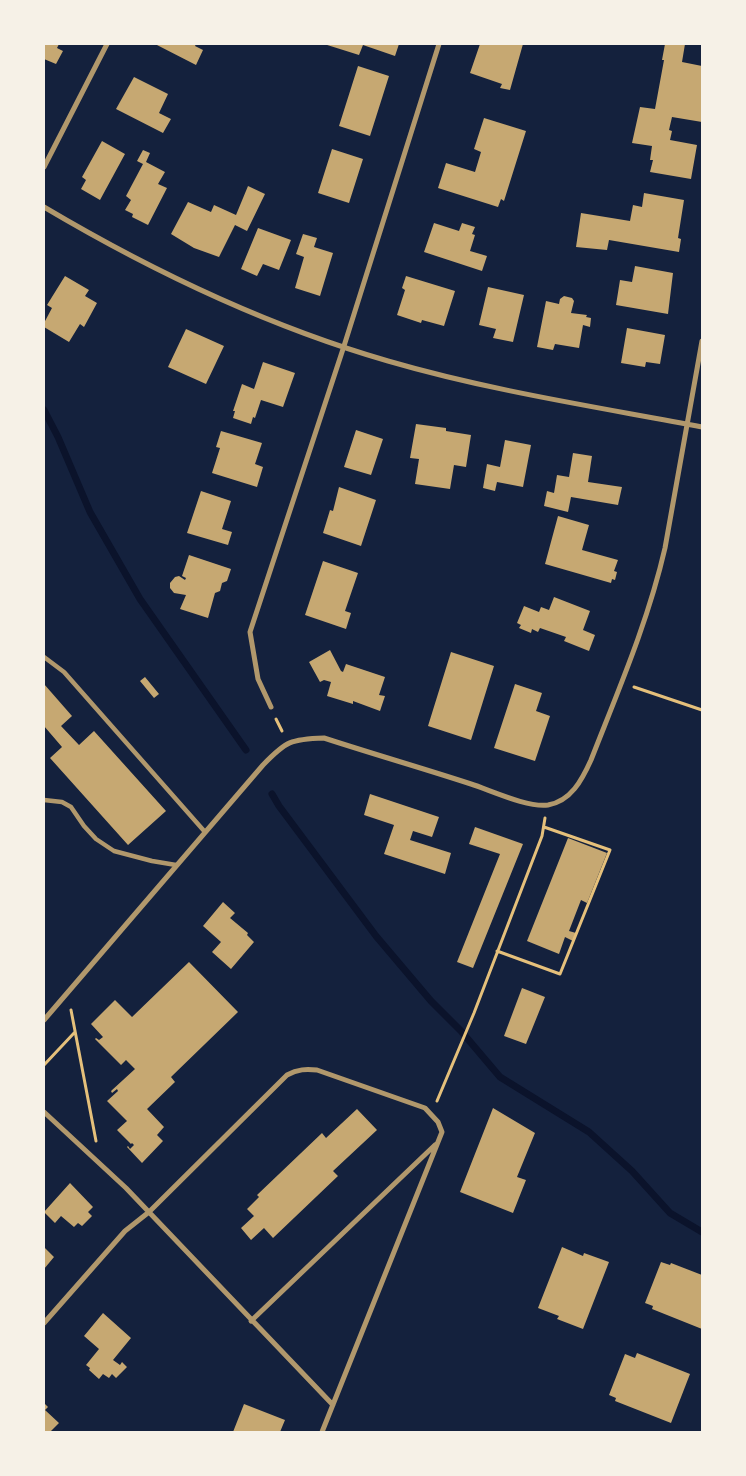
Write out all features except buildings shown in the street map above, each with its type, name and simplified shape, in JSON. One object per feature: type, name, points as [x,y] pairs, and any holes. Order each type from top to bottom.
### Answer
[{"type":"street","points":[[44,167],[107,44]]},
{"type":"street","points":[[271,707],[258,679],[250,632],[344,346],[439,44]]},
{"type":"street","points":[[44,207],[82,230],[178,280],[248,310],[344,346],[389,361],[502,390],[702,427]]},
{"type":"street","points":[[44,1020],[263,765],[279,748],[299,739],[324,738],[469,783],[532,805],[548,805],[564,799],[574,790],[583,779],[636,644],[657,581],[688,424],[702,341]]},
{"type":"street","points":[[44,657],[64,672],[205,832]]},
{"type":"street","points":[[44,800],[62,802],[71,807],[84,826],[96,838],[114,851],[176,866]]},
{"type":"street","points":[[44,1323],[126,1230],[149,1212],[287,1075],[296,1070],[317,1070],[424,1108],[438,1122],[442,1132],[322,1432]]},
{"type":"street","points":[[44,1112],[126,1188],[333,1405]]},
{"type":"street","points":[[251,1321],[437,1143]]},
{"type":"path","points":[[621,683],[702,710]]},
{"type":"path","points":[[271,707],[288,744]]},
{"type":"path","points":[[432,1115],[542,836],[548,805]]},
{"type":"path","points":[[497,951],[560,974],[610,850],[544,827]]},
{"type":"path","points":[[67,992],[101,1165]]},
{"type":"path","points":[[44,1065],[75,1032]]},
{"type":"waterway","points":[[44,410],[58,437],[90,512],[140,599],[246,750]]},
{"type":"waterway","points":[[272,794],[376,936],[431,1001],[461,1031],[500,1077],[589,1132],[632,1171],[670,1213],[702,1232]]}]
